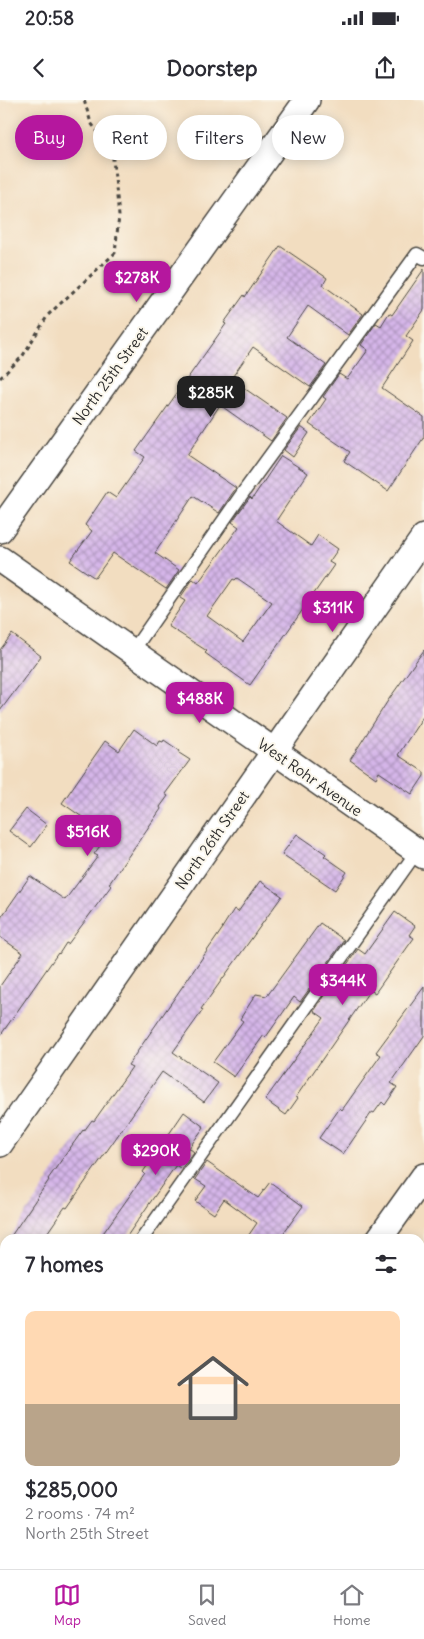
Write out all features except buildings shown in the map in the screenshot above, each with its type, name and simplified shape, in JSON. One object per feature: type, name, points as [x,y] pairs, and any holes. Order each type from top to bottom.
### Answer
[{"type":"street","name":"North 25th Street","points":[[0,530],[307,100]]},
{"type":"street","name":"North 26th Street","points":[[0,1144],[424,537]]},
{"type":"street","name":"West Rohr Avenue","points":[[0,559],[274,752],[422,849]]},
{"type":"street","points":[[383,1234],[424,1176]]},
{"type":"lane","points":[[132,652],[242,494],[417,254],[424,258]]},
{"type":"lane","points":[[146,1234],[422,849]]},
{"type":"path","points":[[0,378],[22,357],[48,315],[115,253],[119,216],[112,150],[91,123],[84,100]]}]
